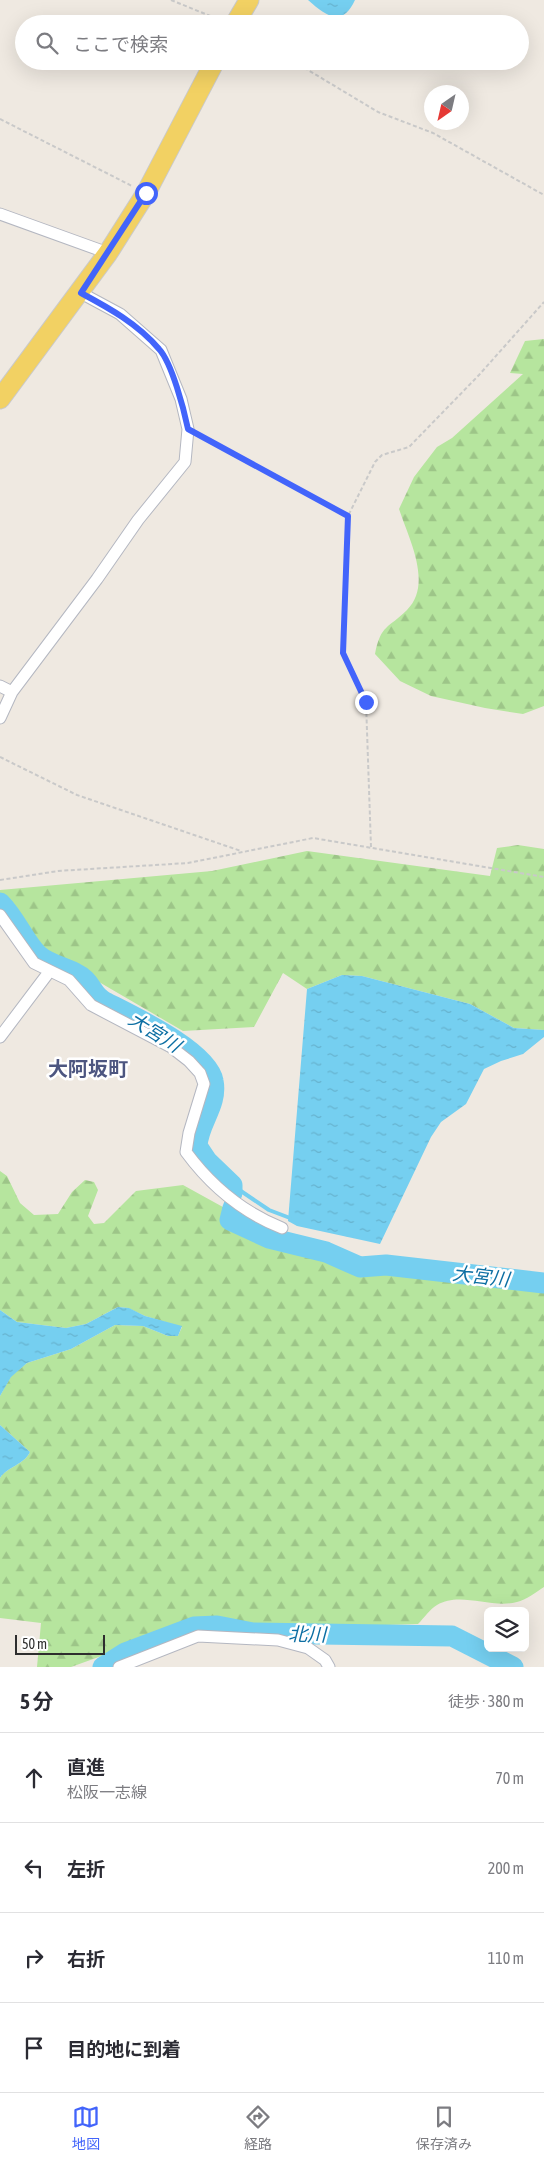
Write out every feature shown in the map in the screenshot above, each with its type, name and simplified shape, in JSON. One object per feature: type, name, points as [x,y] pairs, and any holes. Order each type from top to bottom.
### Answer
[{"type":"main road","points":[[235,15],[250,0]]},
{"type":"main road","points":[[0,399],[81,293],[108,253],[146,193],[210,70]]},
{"type":"street","points":[[0,214],[108,253]]},
{"type":"street","points":[[0,718],[12,692],[97,579],[138,520],[185,462],[188,429],[181,399],[161,350],[120,314],[81,293]]},
{"type":"street","points":[[0,686],[12,692]]},
{"type":"street","points":[[0,914],[28,958],[49,972],[74,984],[92,1005],[154,1037],[189,1061],[200,1073],[204,1084],[189,1133],[186,1152],[199,1170],[228,1198],[282,1228]]},
{"type":"street","points":[[0,1037],[49,972]]},
{"type":"street","points":[[119,1667],[198,1636],[278,1640],[308,1648],[324,1660],[329,1667]]},
{"type":"path","points":[[171,0],[210,15]]},
{"type":"path","points":[[308,70],[378,112],[433,133],[544,195]]},
{"type":"path","points":[[0,119],[146,193]]},
{"type":"path","points":[[371,847],[366,702],[343,653],[348,516],[375,462],[382,455],[409,447],[479,375],[544,302]]},
{"type":"path","points":[[188,429],[348,516]]},
{"type":"path","points":[[0,757],[78,795],[243,852]]},
{"type":"path","points":[[0,880],[58,871],[188,863],[313,838],[544,877]]},
{"type":"green space","points":[[544,339],[544,706],[523,714],[431,696],[400,681],[375,654],[377,644],[383,632],[407,610],[415,599],[418,587],[419,575],[413,547],[399,509],[414,477],[437,447],[452,438],[523,374],[510,373],[525,341]]},
{"type":"green space","points":[[518,845],[544,849],[544,1030],[514,1028],[470,1004],[362,976],[342,975],[307,989],[283,973],[254,1027],[183,1031],[39,947],[0,898],[0,890],[212,871],[307,851],[490,876],[497,848]]},
{"type":"green space","points":[[0,1171],[7,1176],[20,1203],[34,1215],[58,1214],[72,1192],[85,1180],[94,1182],[98,1190],[88,1216],[94,1224],[104,1223],[136,1191],[183,1185],[272,1234],[311,1253],[356,1269],[405,1277],[544,1282],[544,1587],[524,1600],[507,1604],[466,1600],[446,1601],[429,1611],[418,1624],[261,1629],[207,1618],[71,1667],[37,1667],[41,1623],[0,1618],[0,1478],[24,1460],[30,1452],[0,1425],[0,1396],[11,1376],[27,1363],[71,1349],[115,1325],[143,1326],[168,1336],[178,1336],[182,1327],[145,1316],[128,1308],[118,1307],[86,1324],[66,1328],[17,1322],[0,1310]]},
{"type":"water","points":[[308,0],[355,0],[350,9],[343,15],[330,15],[321,11]]},
{"type":"water","points":[[342,975],[362,976],[470,1004],[514,1028],[544,1030],[544,1037],[523,1054],[484,1069],[466,1104],[441,1122],[431,1137],[380,1244],[297,1226],[288,1221],[307,989]]},
{"type":"water","points":[[118,1307],[129,1308],[145,1316],[182,1326],[178,1336],[168,1336],[143,1326],[115,1325],[71,1349],[27,1363],[11,1377],[0,1396],[0,1310],[17,1322],[66,1328],[86,1324]]},
{"type":"water","points":[[0,1425],[30,1452],[24,1460],[0,1478]]},
{"type":"waterway","name":"大宮川","points":[[0,903],[38,955],[80,976],[101,1000],[167,1035],[198,1058],[208,1070],[213,1081],[213,1098],[198,1138],[197,1146],[207,1161],[232,1185],[232,1193]]},
{"type":"waterway","points":[[232,1185],[269,1210],[290,1218]]},
{"type":"waterway","name":"大宮川","points":[[233,1208],[230,1220],[269,1238],[326,1252],[360,1267],[386,1265],[544,1283]]},
{"type":"waterway","name":"北川","points":[[103,1667],[125,1653],[194,1627],[217,1626],[253,1633],[452,1636],[513,1667]]},
{"type":"district","name":"大阿坂町","points":[[88,1069]]},
{"type":"route","points":[[146,193],[81,293],[120,314],[161,350],[181,399],[188,429],[348,516],[347,586],[343,653],[366,702]]}]
